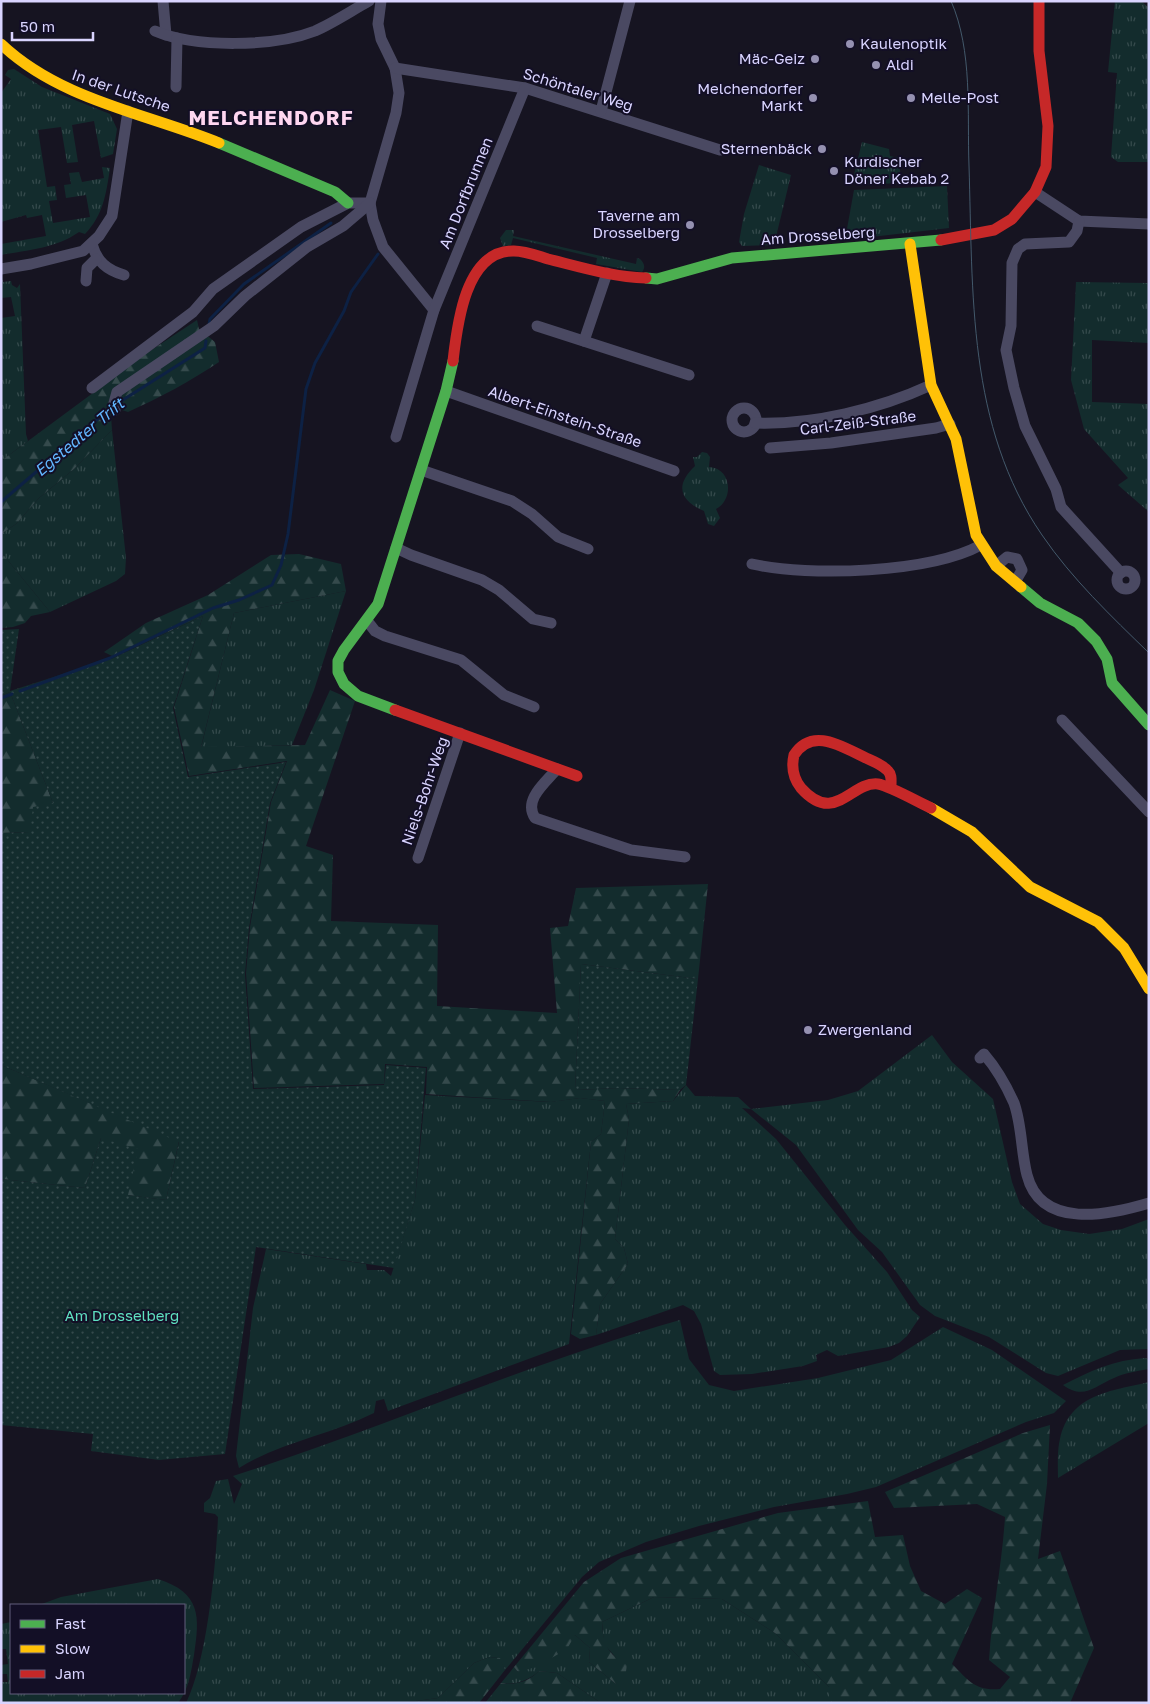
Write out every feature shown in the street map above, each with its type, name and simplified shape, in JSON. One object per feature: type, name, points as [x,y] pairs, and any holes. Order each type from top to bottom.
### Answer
[{"type":"street","points":[[163,1],[166,35],[176,87]]},
{"type":"street","points":[[166,35],[232,42],[260,42],[287,39],[315,30],[369,1]]},
{"type":"street","points":[[381,1],[378,24],[381,39],[395,68],[399,93],[396,113],[370,203],[373,220],[383,247],[434,310]]},
{"type":"street","points":[[601,111],[630,1]]},
{"type":"street","name":"Am Drosselberg","points":[[446,391],[453,363],[454,340],[458,320],[471,282],[482,266],[492,257],[502,252],[515,251],[636,278],[657,278],[714,262],[740,257],[910,244],[976,235],[994,230],[1012,219],[1035,192],[1046,167],[1048,146],[1046,96],[1039,51],[1039,1]]},
{"type":"street","name":"In der Lutsche","points":[[1,44],[10,54],[39,76],[128,111],[170,124],[335,192],[348,203]]},
{"type":"street","name":"Schöntaler Weg","points":[[395,68],[526,88],[720,150]]},
{"type":"street","name":"Am Dorfbrunnen","points":[[396,437],[434,310],[526,88]]},
{"type":"street","points":[[1,269],[83,251],[92,244],[106,227],[112,216],[128,111]]},
{"type":"street","points":[[1035,192],[1079,221],[1149,224]]},
{"type":"street","points":[[92,388],[193,312],[213,289],[301,228],[348,203],[370,203]]},
{"type":"street","points":[[116,401],[214,326],[245,296],[307,247],[343,226],[370,203]]},
{"type":"street","points":[[1079,221],[1077,231],[1069,242],[1025,244],[1015,254],[1012,263],[1011,326],[1006,350],[1014,388],[1026,426],[1056,489],[1061,507],[1120,573]]},
{"type":"street","points":[[92,244],[96,258],[114,272],[124,276]]},
{"type":"street","points":[[910,244],[931,385],[956,439],[973,525],[981,544],[996,566],[1040,603],[1078,623],[1096,641],[1107,659],[1112,683],[1149,725]]},
{"type":"street","points":[[86,281],[87,268],[96,258]]},
{"type":"street","points":[[584,341],[607,273]]},
{"type":"street","points":[[537,326],[689,375]]},
{"type":"street","name":"Carl-Zeiß-Straße","points":[[755,423],[787,424],[815,420],[889,401],[931,385]]},
{"type":"street","points":[[446,391],[378,604],[368,622],[375,631],[385,636],[461,660],[504,695],[534,707]]},
{"type":"street","name":"Albert-Einstein-Straße","points":[[446,391],[674,471]]},
{"type":"street","name":"Carl-Zeiß-Straße","points":[[770,448],[831,443],[936,428],[950,424]]},
{"type":"street","points":[[421,470],[512,501],[532,514],[558,538],[588,549]]},
{"type":"street","points":[[752,564],[773,568],[859,571],[950,558],[981,544]]},
{"type":"street","points":[[396,548],[482,580],[499,590],[533,619],[551,623]]},
{"type":"street","points":[[996,566],[1007,557],[1017,559],[1022,570],[1015,582]]},
{"type":"street","name":"Niels-Bohr-Weg","points":[[368,622],[350,639],[339,655],[340,680],[348,690],[358,696],[577,776]]},
{"type":"street","points":[[1065,728],[1149,812]]},
{"type":"street","name":"Niels-Bohr-Weg","points":[[418,858],[460,733]]},
{"type":"street","points":[[891,786],[892,780],[887,769],[829,742],[817,740],[805,745],[793,759],[792,775],[796,784],[805,793],[826,803],[840,803],[866,784],[891,786],[899,793],[945,815],[972,832],[1030,887],[1040,894],[1094,919],[1121,945],[1135,963],[1149,990]]},
{"type":"street","points":[[557,769],[531,802],[530,810],[535,818],[631,850],[685,857]]},
{"type":"street","points":[[980,1058],[984,1054],[997,1069],[1014,1104],[1027,1176],[1036,1197],[1054,1209],[1075,1214],[1102,1215],[1149,1203]]},
{"type":"green space","points":[[1115,1],[1141,1],[1149,8],[1149,162],[1118,162],[1111,157],[1117,73],[1108,72]]},
{"type":"green space","points":[[14,69],[42,87],[110,114],[117,129],[113,154],[101,158],[94,121],[72,125],[78,162],[67,163],[61,127],[38,130],[47,187],[55,186],[57,200],[49,201],[53,223],[90,217],[86,195],[66,198],[64,185],[71,184],[69,173],[79,172],[82,182],[104,178],[102,167],[110,168],[103,204],[96,219],[85,234],[79,232],[51,245],[1,255],[1,244],[46,236],[42,215],[27,218],[26,215],[1,222],[1,93],[11,79],[5,75],[8,70]]},
{"type":"green space","points":[[862,142],[889,149],[890,156],[899,158],[901,183],[858,185],[852,183]]},
{"type":"green space","points":[[759,165],[791,175],[774,245],[742,246],[739,242],[744,214]]},
{"type":"green space","points":[[947,186],[949,228],[845,240],[854,190]]},
{"type":"green space","points":[[506,230],[514,230],[513,236],[636,264],[637,258],[643,262],[644,268],[642,272],[596,264],[597,258],[513,238],[511,245],[503,246],[500,238]]},
{"type":"green space","points":[[2,275],[3,282],[11,281],[12,285],[17,288],[20,284],[26,434],[28,441],[1,461],[1,318],[15,316],[11,297],[1,298]]},
{"type":"green space","points":[[1076,282],[1149,283],[1149,343],[1092,340],[1092,402],[1149,404],[1149,512],[1118,485],[1128,478],[1084,429],[1071,380]]},
{"type":"green space","points":[[197,320],[199,329],[215,342],[219,362],[140,407],[128,412],[119,409],[111,416],[112,430],[74,469],[39,498],[16,524],[1,534],[1,461],[147,353]]},
{"type":"green space","points":[[112,430],[126,558],[125,574],[116,581],[50,612],[1,552],[1,534],[16,524],[39,498],[74,469]]},
{"type":"green space","points":[[702,452],[707,453],[710,457],[709,467],[717,469],[722,473],[728,485],[726,499],[716,509],[720,518],[714,526],[708,524],[704,511],[689,502],[685,497],[682,486],[684,480],[695,466],[693,457],[697,457]]},
{"type":"green space","points":[[1,552],[50,612],[31,616],[25,623],[13,627],[1,628]]},
{"type":"green space","points":[[299,554],[341,564],[346,591],[234,613],[201,747],[305,745],[330,690],[355,701],[306,846],[333,855],[331,921],[438,925],[437,1006],[557,1013],[550,928],[568,926],[576,888],[708,884],[698,979],[581,964],[575,1090],[619,1088],[680,1090],[673,1101],[626,1104],[629,1119],[615,1239],[624,1248],[628,1264],[600,1304],[596,1335],[580,1339],[571,1334],[591,1142],[601,1134],[605,1101],[580,1098],[551,1102],[426,1094],[427,1067],[385,1064],[384,1084],[254,1088],[246,973],[250,927],[271,802],[287,761],[189,776],[174,707],[203,616],[114,657],[104,652],[146,623],[208,595],[271,555]]},
{"type":"green space","points":[[346,591],[314,690],[292,745],[201,748],[234,613]]},
{"type":"green space","points":[[203,616],[173,708],[188,777],[286,762],[270,803],[249,928],[245,974],[253,1089],[384,1085],[386,1065],[426,1068],[415,1200],[394,1268],[256,1247],[225,1454],[159,1460],[91,1451],[93,1434],[1,1425],[1,1179],[85,1188],[101,1138],[138,1149],[128,1195],[166,1200],[179,1142],[1,1065],[1,833],[30,832],[33,807],[53,803],[10,692],[1,696],[1,630],[19,629],[10,691],[113,658]]},
{"type":"green space","points":[[10,692],[53,803],[30,832],[1,833],[1,696]]},
{"type":"green space","points":[[581,964],[698,979],[686,1085],[680,1090],[619,1088],[575,1090]]},
{"type":"green space","points":[[932,1035],[952,1062],[993,1099],[1012,1182],[1020,1204],[1043,1224],[1061,1230],[1089,1234],[1122,1229],[1149,1219],[1149,1349],[1120,1350],[1058,1376],[1046,1373],[989,1337],[935,1316],[920,1305],[882,1252],[858,1230],[796,1145],[751,1109],[828,1100],[858,1091]]},
{"type":"green space","points":[[1,1065],[179,1141],[166,1200],[127,1195],[101,1138],[85,1188],[1,1179]]},
{"type":"green space","points":[[686,1085],[695,1096],[738,1097],[751,1109],[742,1108],[776,1139],[845,1225],[887,1272],[912,1310],[920,1317],[907,1336],[899,1343],[889,1347],[838,1356],[827,1350],[816,1355],[817,1361],[803,1366],[752,1374],[720,1375],[714,1371],[701,1324],[694,1311],[683,1305],[596,1335],[600,1304],[628,1264],[624,1248],[615,1239],[629,1119],[626,1104],[673,1101]]},
{"type":"green space","points":[[425,1095],[550,1102],[580,1098],[605,1101],[601,1134],[591,1142],[569,1344],[388,1411],[384,1399],[376,1401],[374,1413],[289,1445],[239,1468],[236,1456],[253,1308],[266,1249],[366,1264],[367,1270],[384,1270],[391,1276],[415,1200]]},
{"type":"green space","points":[[680,1320],[689,1359],[709,1385],[734,1391],[818,1378],[891,1360],[943,1327],[992,1350],[1066,1401],[1054,1413],[1026,1422],[876,1487],[774,1507],[699,1526],[646,1542],[599,1562],[582,1577],[505,1670],[499,1658],[489,1657],[474,1663],[438,1698],[401,1703],[186,1703],[200,1663],[209,1612],[218,1517],[215,1514],[204,1512],[204,1503],[210,1498],[216,1481],[228,1479],[234,1504],[242,1484],[233,1476],[568,1356]]},
{"type":"green space","points":[[1149,1359],[1149,1369],[1122,1375],[1083,1392],[1077,1392],[1063,1385],[1102,1367],[1123,1361]]},
{"type":"green space","points":[[1149,1382],[1149,1423],[1058,1478],[1060,1439],[1065,1424],[1073,1412],[1094,1397],[1120,1388]]},
{"type":"green space","points":[[1050,1425],[1047,1484],[1038,1559],[1060,1551],[1094,1648],[1070,1703],[829,1703],[829,1687],[775,1633],[722,1599],[654,1597],[602,1622],[607,1647],[615,1657],[627,1665],[625,1677],[616,1684],[589,1662],[590,1648],[575,1635],[567,1649],[536,1667],[518,1672],[514,1667],[584,1582],[621,1558],[778,1513],[868,1501],[875,1537],[903,1535],[910,1566],[921,1591],[945,1604],[967,1589],[982,1598],[952,1664],[973,1684],[984,1688],[1000,1689],[1010,1677],[989,1660],[1005,1517],[977,1504],[894,1508],[885,1492],[1023,1433]]},
{"type":"green space","points":[[158,1579],[183,1591],[190,1599],[197,1618],[191,1674],[185,1692],[185,1604],[42,1604],[61,1597]]},
{"type":"green space","points":[[654,1597],[722,1599],[775,1633],[829,1687],[829,1703],[601,1703],[557,1673],[539,1671],[522,1682],[501,1683],[514,1667],[518,1672],[575,1635],[590,1648],[589,1662],[616,1684],[618,1660],[604,1644],[602,1622]]},
{"type":"green space","points":[[10,1622],[10,1694],[184,1694],[178,1703],[1,1703],[1,1682],[8,1682],[7,1674],[1,1674],[1,1665],[8,1664],[6,1649],[1,1649],[1,1624]]},
{"type":"green space","points":[[489,1657],[500,1658],[505,1670],[479,1703],[401,1703],[438,1698],[474,1663]]},
{"type":"green space","points":[[539,1671],[557,1673],[601,1703],[485,1703],[501,1683],[512,1684],[521,1682],[531,1678]]},
{"type":"waterway","name":"Egstedter Trift","points":[[209,324],[210,319],[244,284],[331,223]]},
{"type":"waterway","points":[[20,691],[110,658],[213,608],[239,600],[272,585],[281,565],[288,534],[306,389],[315,363],[344,311],[351,292],[378,254]]},
{"type":"waterway","name":"Egstedter Trift","points":[[118,403],[205,348],[206,341]]},
{"type":"waterway","name":"Egstedter Trift","points":[[1,502],[113,406]]},
{"type":"waterway","points":[[1,698],[12,694]]},
{"type":"tram line","points":[[951,1],[963,40],[968,82],[972,262],[974,310],[979,357],[987,404],[1000,449],[1017,493],[1042,535],[1092,597],[1149,653]]},
{"type":"traffic: fast","points":[[219,143],[335,192],[348,203]]},
{"type":"traffic: fast","points":[[646,278],[657,279],[732,258],[941,240]]},
{"type":"traffic: fast","points":[[395,710],[358,696],[344,684],[338,672],[338,661],[378,604],[446,391],[453,361]]},
{"type":"traffic: fast","points":[[1021,587],[1040,603],[1078,623],[1096,641],[1107,659],[1112,683],[1149,725]]},
{"type":"traffic: slow","points":[[1,44],[24,63],[76,92],[219,143]]},
{"type":"traffic: slow","points":[[910,244],[931,385],[956,439],[976,535],[996,566],[1021,587]]},
{"type":"traffic: slow","points":[[931,808],[972,832],[1030,887],[1098,922],[1124,948],[1149,989]]},
{"type":"traffic: jam","points":[[941,240],[994,230],[1012,219],[1035,192],[1046,167],[1048,126],[1039,51],[1039,1]]},
{"type":"traffic: jam","points":[[453,361],[457,329],[467,292],[474,276],[484,263],[497,254],[514,251],[523,252],[597,271],[621,276],[646,278]]},
{"type":"traffic: jam","points":[[395,710],[577,776]]},
{"type":"traffic: jam","points":[[891,786],[890,774],[883,766],[827,741],[809,742],[794,755],[794,777],[801,788],[813,799],[824,803],[833,803],[868,785],[878,784],[931,808]]},
{"type":"place","name":"Kaulenoptik","points":[[850,44]]},
{"type":"place","name":"Mäc-Geiz","points":[[815,59]]},
{"type":"place","name":"Aldi","points":[[876,65]]},
{"type":"place","name":"Melchendorfer Markt","points":[[813,98]]},
{"type":"place","name":"Melle-Post","points":[[911,98]]},
{"type":"place","name":"Sternenbäck","points":[[822,149]]},
{"type":"place","name":"Kurdischer Döner Kebab 2","points":[[834,171]]},
{"type":"place","name":"Taverne am Drosselberg","points":[[690,225]]},
{"type":"place","name":"Zwergenland","points":[[808,1030]]},
{"type":"district","name":"MELCHENDORF","points":[[271,118]]}]
